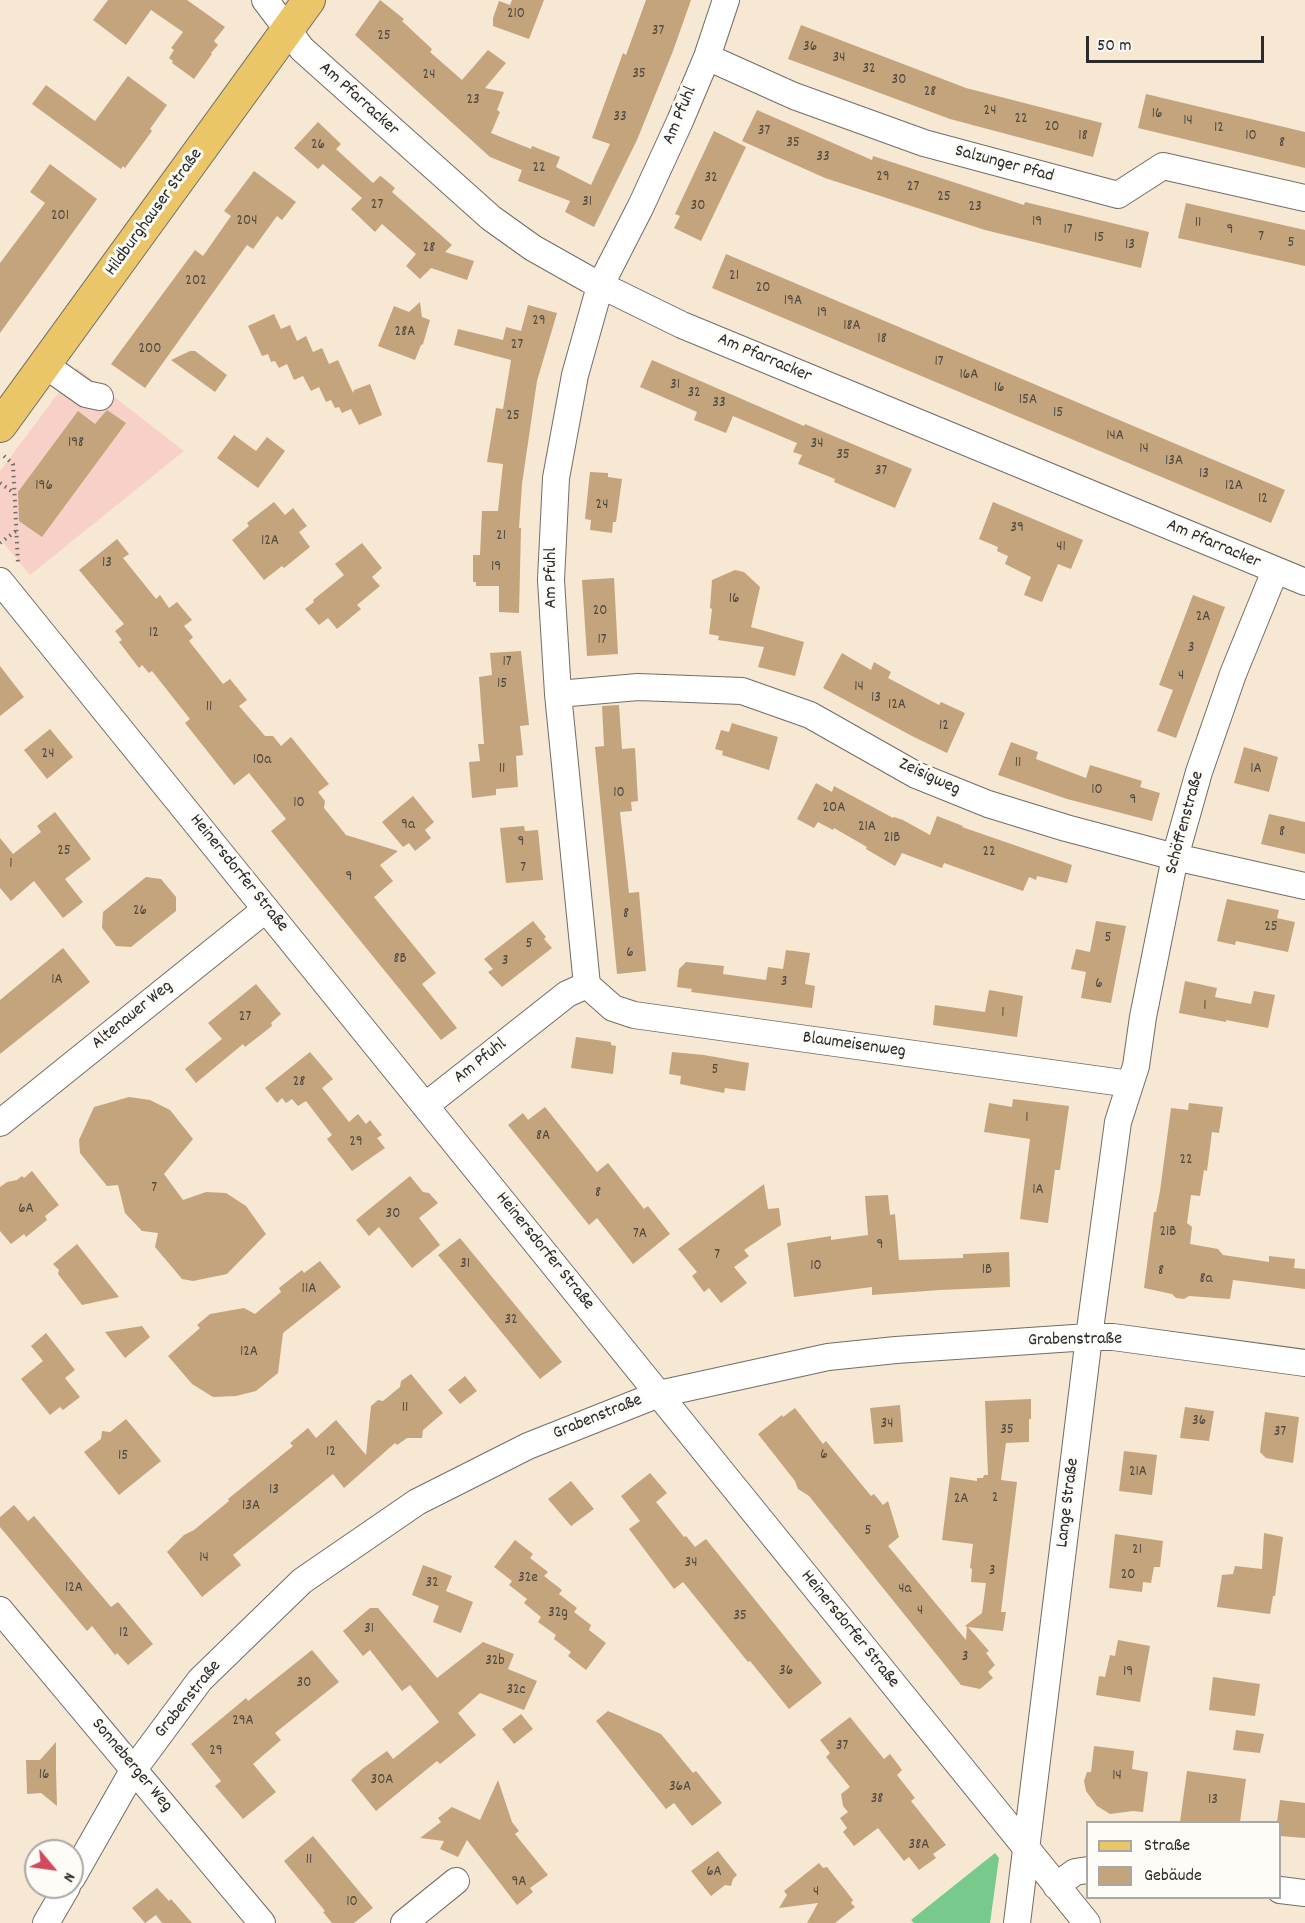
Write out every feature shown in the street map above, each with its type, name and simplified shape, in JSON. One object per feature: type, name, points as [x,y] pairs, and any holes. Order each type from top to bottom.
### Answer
[{"type":"main road","name":"Hildburghauser Straße","points":[[0,426],[309,0]]},
{"type":"street","name":"Am Pfarracker","points":[[265,0],[302,49],[491,218],[533,248],[600,286],[682,325],[1305,582]]},
{"type":"street","name":"Am Pfuhl","points":[[426,1106],[567,994],[587,985],[558,694],[551,580],[556,478],[575,375],[600,286],[646,196],[706,57],[726,0]]},
{"type":"street","name":"Salzunger Pfad","points":[[706,57],[794,96],[924,143],[1118,195],[1163,166],[1305,198]]},
{"type":"street","points":[[45,365],[86,394],[100,397]]},
{"type":"street","name":"Schöffenstraße","points":[[1130,1084],[1136,1066],[1143,1017],[1175,857],[1199,772],[1233,674],[1275,571]]},
{"type":"street","name":"Heinersdorfer Straße","points":[[7,574],[266,909],[1087,1923]]},
{"type":"street","name":"Zeisigweg","points":[[558,694],[638,687],[742,691],[810,715],[916,775],[988,804],[1066,828],[1175,857],[1305,886]]},
{"type":"street","name":"Altenauer Weg","points":[[0,1123],[266,909]]},
{"type":"street","name":"Blaumeisenweg","points":[[587,985],[613,1008],[634,1015],[1130,1084]]},
{"type":"street","name":"Lange Straße","points":[[1017,1923],[1089,1337],[1118,1122],[1130,1084]]},
{"type":"street","name":"Grabenstraße","points":[[84,1857],[134,1768],[200,1680],[302,1581],[417,1502],[528,1446],[682,1387],[828,1358],[896,1350],[1113,1337],[1305,1363]]},
{"type":"street","name":"Sonneberger Weg","points":[[0,1610],[261,1923]]},
{"type":"street","points":[[1056,1886],[1075,1872],[1086,1870]]},
{"type":"street","points":[[404,1923],[456,1881]]},
{"type":"street","points":[[1281,1890],[1305,1893]]},
{"type":"street","points":[[46,1923],[60,1899]]},
{"type":"path","points":[[4,456],[13,464],[18,563],[7,574]]},
{"type":"path","points":[[0,483],[14,494]]},
{"type":"path","points":[[0,543],[16,530]]},
{"type":"shaded area","points":[[77,368],[184,451],[30,575],[0,539],[0,471]]},
{"type":"green space","points":[[995,1853],[999,1858],[990,1923],[914,1923],[911,1920]]},
{"type":"building","points":[[108,0],[187,0],[225,27],[214,41],[218,45],[194,79],[172,63],[173,61],[169,58],[174,50],[171,48],[183,32],[151,10],[126,45],[93,20]]},
{"type":"building","points":[[380,0],[404,19],[402,21],[432,49],[430,52],[462,80],[488,50],[506,63],[485,88],[504,92],[497,110],[500,112],[491,133],[531,149],[532,146],[560,157],[556,167],[591,185],[610,144],[592,138],[623,53],[626,55],[646,0],[691,0],[637,140],[594,227],[565,212],[570,201],[518,181],[522,170],[490,157],[355,35]]},
{"type":"building","points":[[512,0],[544,0],[529,39],[493,26],[493,18],[499,1],[510,5]]},
{"type":"building","points":[[801,25],[966,88],[1102,123],[1093,157],[950,119],[788,59]]},
{"type":"building","points":[[128,76],[167,105],[150,129],[152,131],[125,168],[123,166],[121,169],[32,104],[46,85],[95,121]]},
{"type":"building","points":[[1146,94],[1305,132],[1305,168],[1138,128]]},
{"type":"building","points":[[757,110],[872,160],[873,156],[1024,205],[1025,202],[1149,232],[1141,268],[985,230],[825,178],[742,141]]},
{"type":"building","points":[[318,122],[341,144],[336,149],[373,183],[380,176],[382,177],[395,188],[392,192],[452,245],[445,252],[474,261],[467,280],[431,268],[420,279],[406,266],[416,254],[382,224],[375,232],[351,209],[362,198],[323,164],[318,169],[294,148]]},
{"type":"building","points":[[714,131],[746,147],[701,241],[674,228],[680,216],[675,214]]},
{"type":"building","points":[[50,164],[97,199],[0,333],[0,263],[45,203],[30,192]]},
{"type":"building","points":[[254,171],[296,202],[282,220],[277,216],[253,249],[247,245],[145,388],[111,364],[195,250],[203,256],[231,216],[224,211]]},
{"type":"building","points":[[1186,203],[1305,230],[1305,266],[1178,238]]},
{"type":"building","points":[[726,254],[1285,490],[1271,523],[712,288]]},
{"type":"building","points":[[420,302],[422,317],[430,320],[423,344],[415,360],[378,346],[394,306],[409,312]]},
{"type":"building","points":[[528,305],[557,313],[537,381],[522,484],[519,528],[521,528],[519,613],[499,612],[499,586],[476,586],[476,582],[473,582],[473,555],[480,555],[482,511],[498,511],[503,464],[487,462],[496,408],[503,409],[511,360],[454,345],[458,329],[503,340],[506,327],[521,331]]},
{"type":"building","points":[[274,314],[281,329],[290,325],[297,341],[306,336],[313,352],[322,348],[329,364],[338,360],[353,393],[354,390],[370,384],[382,415],[359,425],[351,409],[342,413],[339,407],[335,408],[331,400],[326,402],[319,387],[311,391],[303,376],[294,380],[287,364],[279,368],[275,361],[271,362],[268,354],[262,356],[248,326]]},
{"type":"building","points":[[195,351],[227,375],[215,392],[171,360]]},
{"type":"building","points":[[652,360],[804,426],[805,424],[912,469],[895,508],[798,464],[802,455],[793,452],[797,443],[733,416],[726,433],[694,420],[697,412],[640,387]]},
{"type":"building","points":[[107,410],[126,423],[42,537],[19,521],[18,492],[78,411],[95,424]]},
{"type":"building","points":[[234,435],[256,451],[267,437],[285,451],[258,488],[217,458]]},
{"type":"building","points":[[590,472],[608,473],[608,477],[622,479],[616,522],[613,522],[612,533],[590,530],[591,520],[585,519]]},
{"type":"building","points":[[274,502],[285,515],[293,508],[307,526],[299,532],[310,547],[284,568],[282,566],[264,580],[232,540],[249,526],[247,523]]},
{"type":"building","points":[[993,502],[1083,540],[1071,569],[1058,564],[1042,602],[1024,595],[1031,577],[1005,564],[1008,556],[997,551],[998,547],[979,539]]},
{"type":"building","points":[[117,539],[129,554],[123,558],[156,599],[160,595],[169,608],[177,602],[192,620],[184,626],[193,637],[189,641],[223,684],[230,679],[247,700],[239,706],[265,736],[273,736],[281,746],[291,737],[329,784],[318,792],[325,801],[324,808],[346,835],[398,851],[380,865],[393,881],[374,897],[436,973],[422,984],[457,1028],[441,1040],[271,831],[286,819],[266,794],[249,773],[234,785],[185,723],[190,719],[152,671],[149,673],[142,665],[139,668],[119,642],[122,640],[115,631],[124,624],[79,570]]},
{"type":"building","points":[[362,543],[382,568],[372,577],[380,586],[357,605],[361,609],[337,629],[328,618],[319,625],[305,609],[344,575],[335,564]]},
{"type":"building","points":[[735,570],[744,572],[760,587],[751,627],[804,642],[795,676],[758,667],[764,647],[718,640],[719,636],[709,634],[712,580]]},
{"type":"building","points":[[614,578],[618,654],[587,656],[582,580]]},
{"type":"building","points":[[1193,595],[1225,607],[1176,738],[1157,731],[1173,690],[1159,685]]},
{"type":"building","points":[[521,651],[529,725],[520,726],[523,755],[516,756],[518,787],[496,789],[496,795],[472,798],[469,762],[480,761],[478,744],[484,744],[479,677],[492,675],[490,653]]},
{"type":"building","points":[[842,653],[871,670],[874,662],[891,672],[888,678],[939,705],[941,702],[965,713],[947,753],[823,688]]},
{"type":"building","points":[[0,666],[24,697],[0,716]]},
{"type":"building","points":[[619,705],[622,749],[635,748],[638,801],[631,802],[632,811],[620,812],[629,893],[639,892],[646,971],[617,974],[595,747],[604,746],[602,706]]},
{"type":"building","points":[[732,723],[778,737],[769,770],[722,755],[723,751],[715,749],[721,730],[729,732]]},
{"type":"building","points":[[50,729],[73,757],[47,779],[24,750]]},
{"type":"building","points":[[1011,742],[1038,752],[1036,759],[1086,778],[1090,765],[1142,781],[1140,787],[1160,793],[1152,821],[1067,799],[998,775]]},
{"type":"building","points":[[1244,747],[1278,757],[1269,792],[1234,783]]},
{"type":"building","points":[[816,783],[832,792],[834,786],[930,835],[937,816],[962,827],[1072,865],[1067,883],[1037,876],[1036,880],[1029,877],[1023,891],[944,863],[942,868],[902,853],[895,866],[834,828],[833,830],[818,822],[814,828],[797,819]]},
{"type":"building","points":[[413,796],[434,822],[425,830],[431,838],[415,851],[409,843],[403,847],[382,822]]},
{"type":"building","points":[[55,812],[91,859],[65,879],[83,902],[63,918],[34,881],[11,901],[0,888],[0,838],[13,854],[41,832],[37,826]]},
{"type":"building","points":[[1269,814],[1305,822],[1305,854],[1261,844]]},
{"type":"building","points":[[524,826],[525,831],[538,830],[543,880],[506,883],[500,828]]},
{"type":"building","points":[[146,877],[161,879],[176,897],[176,911],[131,947],[116,946],[102,928],[103,912]]},
{"type":"building","points":[[1227,899],[1279,910],[1277,918],[1295,922],[1288,952],[1236,941],[1235,945],[1217,941]]},
{"type":"building","points":[[533,921],[552,948],[502,987],[488,972],[493,969],[484,959]]},
{"type":"building","points":[[1096,921],[1126,926],[1111,1003],[1081,998],[1086,972],[1071,969],[1076,949],[1090,952]]},
{"type":"building","points":[[63,948],[90,982],[0,1054],[0,1000]]},
{"type":"building","points":[[786,950],[810,953],[805,984],[815,986],[812,1008],[691,992],[692,989],[677,987],[679,969],[686,962],[724,966],[723,974],[766,980],[768,967],[783,969]]},
{"type":"building","points":[[1185,981],[1217,988],[1215,997],[1251,1004],[1254,991],[1275,995],[1268,1028],[1179,1013]]},
{"type":"building","points":[[256,984],[281,1014],[271,1023],[272,1026],[245,1047],[243,1044],[196,1083],[185,1069],[222,1039],[208,1023]]},
{"type":"building","points":[[989,990],[1023,996],[1017,1037],[933,1025],[935,1005],[985,1012]]},
{"type":"building","points":[[576,1037],[611,1042],[611,1045],[616,1046],[613,1074],[571,1068]]},
{"type":"building","points":[[310,1052],[333,1079],[322,1088],[349,1122],[358,1114],[366,1124],[370,1120],[382,1135],[377,1138],[385,1148],[352,1171],[327,1139],[332,1135],[306,1101],[298,1106],[292,1099],[286,1103],[282,1098],[277,1103],[265,1088]]},
{"type":"building","points":[[672,1052],[749,1063],[745,1091],[725,1088],[724,1093],[680,1084],[681,1076],[669,1074]]},
{"type":"building","points":[[129,1097],[150,1100],[170,1110],[193,1139],[164,1174],[183,1200],[206,1192],[226,1193],[246,1206],[266,1234],[227,1274],[193,1281],[182,1279],[155,1247],[158,1233],[142,1231],[125,1213],[118,1185],[107,1186],[80,1153],[79,1140],[94,1107]]},
{"type":"building","points":[[1013,1099],[1069,1106],[1060,1170],[1055,1170],[1048,1223],[1020,1219],[1030,1139],[984,1132],[989,1103],[1012,1107]]},
{"type":"building","points":[[1189,1103],[1223,1107],[1219,1133],[1212,1132],[1207,1171],[1204,1170],[1200,1196],[1191,1195],[1187,1223],[1192,1227],[1190,1244],[1218,1249],[1223,1255],[1269,1262],[1269,1256],[1295,1259],[1294,1268],[1305,1269],[1305,1289],[1233,1280],[1230,1299],[1189,1296],[1184,1299],[1144,1288],[1171,1108],[1188,1110]]},
{"type":"building","points":[[545,1107],[597,1172],[608,1163],[644,1209],[648,1206],[670,1234],[633,1264],[597,1218],[589,1225],[508,1125],[523,1113],[528,1120]]},
{"type":"building","points":[[32,1171],[59,1205],[45,1216],[47,1220],[26,1237],[24,1234],[11,1244],[0,1231],[0,1187],[22,1176],[24,1178]]},
{"type":"building","points":[[410,1176],[423,1192],[429,1193],[438,1203],[419,1218],[440,1245],[412,1268],[379,1227],[369,1236],[356,1220]]},
{"type":"building","points":[[764,1184],[768,1209],[779,1208],[781,1225],[744,1250],[749,1256],[734,1267],[747,1283],[721,1303],[709,1288],[704,1292],[692,1276],[697,1272],[678,1249]]},
{"type":"building","points":[[888,1195],[890,1215],[895,1214],[899,1260],[963,1258],[963,1254],[1009,1252],[1010,1287],[872,1295],[872,1287],[794,1297],[787,1243],[831,1236],[831,1240],[868,1235],[865,1196]]},
{"type":"building","points":[[460,1238],[562,1362],[540,1379],[438,1255]]},
{"type":"building","points":[[77,1244],[119,1297],[82,1305],[53,1264]]},
{"type":"building","points":[[320,1261],[341,1287],[283,1333],[278,1373],[256,1391],[236,1396],[213,1397],[192,1384],[168,1356],[200,1328],[197,1325],[210,1314],[244,1308],[255,1314],[281,1292],[279,1288],[302,1270],[304,1273]]},
{"type":"building","points":[[142,1326],[150,1337],[125,1358],[105,1332]]},
{"type":"building","points":[[46,1333],[75,1370],[65,1378],[80,1397],[63,1410],[60,1407],[50,1415],[21,1379],[43,1361],[31,1346]]},
{"type":"building","points":[[411,1374],[443,1413],[423,1430],[422,1438],[407,1438],[397,1445],[395,1443],[344,1488],[333,1474],[233,1555],[241,1565],[202,1597],[167,1552],[184,1535],[194,1530],[293,1446],[290,1443],[308,1428],[316,1438],[336,1420],[366,1455],[371,1406],[378,1400],[383,1401],[400,1387],[401,1381]]},
{"type":"building","points":[[465,1376],[477,1391],[460,1404],[448,1390]]},
{"type":"building","points":[[1031,1399],[1029,1442],[1006,1443],[1001,1480],[1017,1482],[1001,1612],[1006,1612],[1003,1631],[968,1627],[989,1651],[986,1653],[995,1665],[988,1672],[993,1678],[980,1689],[961,1685],[809,1496],[798,1489],[795,1481],[758,1434],[795,1408],[823,1444],[826,1441],[871,1496],[874,1494],[883,1505],[888,1501],[899,1537],[888,1546],[966,1640],[967,1627],[965,1626],[982,1613],[986,1583],[971,1582],[973,1544],[942,1540],[950,1477],[977,1481],[977,1478],[988,1475],[985,1401]]},
{"type":"building","points":[[900,1405],[903,1442],[874,1444],[870,1408]]},
{"type":"building","points":[[1185,1407],[1214,1411],[1209,1441],[1180,1438]]},
{"type":"building","points":[[1265,1412],[1299,1417],[1293,1463],[1266,1458],[1260,1452]]},
{"type":"building","points":[[126,1419],[161,1461],[119,1495],[84,1452],[101,1439],[102,1431],[110,1432]]},
{"type":"building","points":[[1124,1451],[1157,1455],[1152,1495],[1119,1491]]},
{"type":"building","points":[[650,1473],[667,1493],[656,1502],[684,1537],[686,1536],[695,1547],[706,1539],[822,1683],[789,1709],[683,1582],[674,1589],[629,1529],[640,1521],[621,1496]]},
{"type":"building","points":[[571,1481],[594,1509],[571,1526],[548,1499]]},
{"type":"building","points":[[14,1505],[28,1521],[34,1516],[111,1607],[118,1602],[153,1644],[128,1665],[117,1653],[115,1655],[92,1626],[87,1631],[0,1527],[0,1517]]},
{"type":"building","points":[[1264,1533],[1283,1537],[1275,1596],[1273,1596],[1270,1614],[1217,1607],[1222,1575],[1233,1574],[1235,1566],[1262,1569]]},
{"type":"building","points":[[1115,1534],[1163,1541],[1160,1567],[1154,1567],[1151,1583],[1143,1582],[1142,1592],[1109,1588]]},
{"type":"building","points":[[515,1540],[533,1554],[530,1558],[548,1572],[544,1576],[562,1590],[559,1594],[577,1608],[574,1612],[591,1625],[589,1630],[606,1643],[586,1670],[568,1656],[571,1652],[554,1639],[556,1635],[538,1622],[541,1617],[524,1603],[527,1599],[509,1585],[512,1581],[494,1567]]},
{"type":"building","points":[[423,1565],[452,1576],[446,1591],[473,1602],[461,1633],[433,1622],[439,1606],[412,1595]]},
{"type":"building","points":[[370,1608],[378,1608],[437,1678],[483,1642],[514,1654],[508,1669],[537,1681],[524,1710],[480,1693],[458,1713],[476,1735],[440,1764],[437,1761],[376,1811],[351,1780],[387,1751],[393,1759],[439,1722],[410,1685],[402,1691],[370,1650],[363,1656],[343,1631]]},
{"type":"building","points":[[1118,1640],[1150,1646],[1140,1702],[1096,1695],[1099,1676],[1105,1677],[1110,1655],[1115,1656]]},
{"type":"building","points":[[312,1650],[339,1682],[275,1733],[281,1740],[253,1764],[276,1792],[243,1819],[215,1786],[221,1781],[191,1744],[246,1698],[248,1701]]},
{"type":"building","points":[[1213,1677],[1260,1684],[1255,1716],[1209,1710]]},
{"type":"building","points":[[608,1711],[661,1734],[693,1773],[696,1771],[722,1803],[692,1826],[674,1803],[666,1809],[596,1721]]},
{"type":"building","points":[[521,1714],[533,1729],[514,1744],[502,1729]]},
{"type":"building","points":[[850,1717],[884,1759],[890,1754],[902,1770],[897,1775],[915,1798],[911,1801],[946,1845],[933,1854],[936,1858],[919,1870],[909,1857],[904,1861],[878,1828],[854,1846],[843,1832],[847,1828],[840,1818],[848,1812],[843,1806],[841,1794],[850,1787],[826,1757],[830,1753],[820,1740]]},
{"type":"building","points":[[1236,1730],[1264,1734],[1260,1753],[1233,1750]]},
{"type":"building","points":[[56,1742],[57,1806],[41,1793],[27,1794],[26,1760],[40,1760]]},
{"type":"building","points":[[1094,1746],[1134,1751],[1132,1769],[1148,1772],[1143,1812],[1110,1814],[1097,1806],[1086,1791],[1084,1781],[1087,1772],[1091,1772]]},
{"type":"building","points":[[1187,1771],[1246,1779],[1240,1821],[1180,1821]]},
{"type":"building","points":[[498,1780],[512,1822],[519,1831],[515,1834],[548,1875],[530,1888],[533,1892],[517,1905],[467,1840],[458,1857],[440,1849],[444,1841],[420,1838],[441,1822],[438,1818],[452,1807],[480,1820]]},
{"type":"building","points":[[1280,1800],[1305,1803],[1305,1838],[1281,1836],[1281,1821],[1277,1821]]},
{"type":"building","points":[[313,1836],[373,1908],[354,1923],[332,1923],[323,1912],[325,1911],[284,1861]]},
{"type":"building","points":[[718,1851],[737,1875],[731,1886],[725,1885],[711,1896],[691,1871]]},
{"type":"building","points":[[819,1863],[823,1868],[827,1867],[853,1900],[851,1903],[855,1907],[835,1923],[807,1923],[818,1903],[779,1908],[787,1895],[784,1891]]},
{"type":"building","points":[[157,1888],[169,1901],[171,1899],[192,1923],[162,1923],[156,1915],[145,1923],[132,1908]]}]
